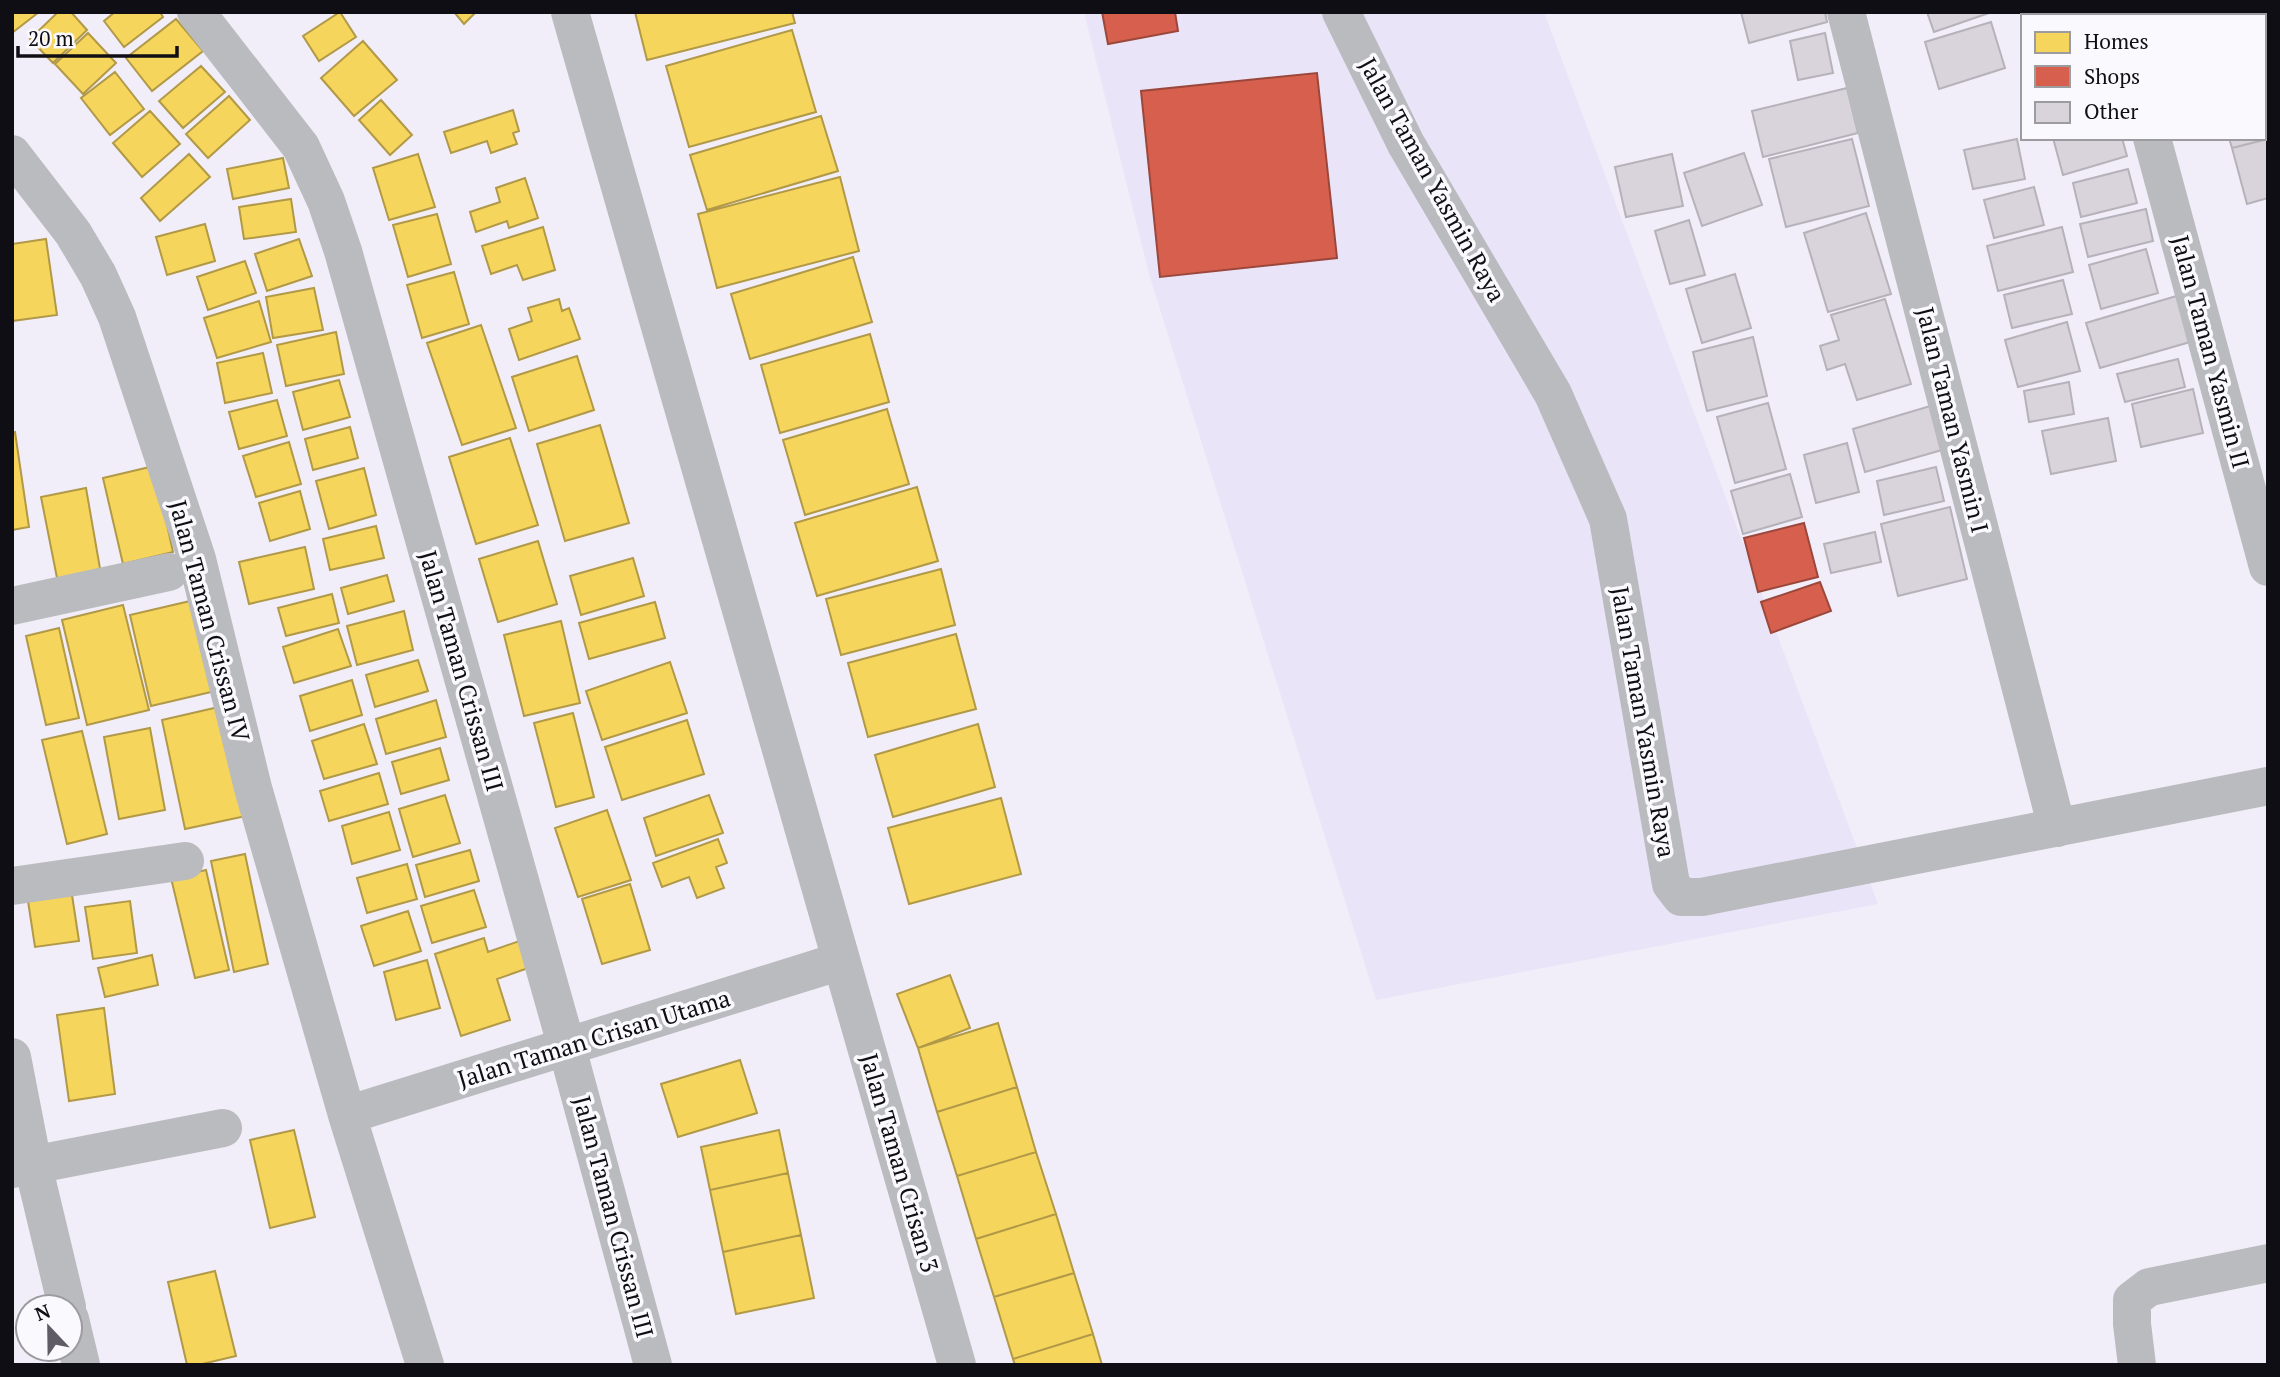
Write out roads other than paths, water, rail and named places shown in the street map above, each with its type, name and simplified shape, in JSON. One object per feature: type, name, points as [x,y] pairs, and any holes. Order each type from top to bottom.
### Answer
[{"type":"street","name":"Jalan Taman Crissan III","points":[[196,12],[301,147],[326,201],[343,251],[567,1048],[653,1365]]},
{"type":"street","name":"Jalan Taman Crisan 3","points":[[570,12],[957,1365]]},
{"type":"street","name":"Jalan Taman Yasmin Raya","points":[[1341,12],[1406,144],[1553,394],[1608,519],[1671,884],[1681,897],[1702,897],[2268,786]]},
{"type":"street","name":"Jalan Taman Yasmin I","points":[[1846,12],[2057,828]]},
{"type":"street","name":"Jalan Taman Yasmin II","points":[[2153,140],[2268,566]]},
{"type":"street","name":"Jalan Taman Crissan IV","points":[[12,154],[73,233],[117,317],[197,559],[253,788],[346,1115],[425,1365]]},
{"type":"street","points":[[12,606],[169,572]]},
{"type":"street","points":[[12,886],[185,861]]},
{"type":"street","name":"Jalan Taman Crisan Utama","points":[[346,1115],[841,961]]},
{"type":"street","points":[[12,1057],[23,1167],[63,1293]]},
{"type":"street","points":[[23,1167],[223,1128]]},
{"type":"street","points":[[2137,1365],[2132,1300],[2149,1287],[2268,1263]]}]
